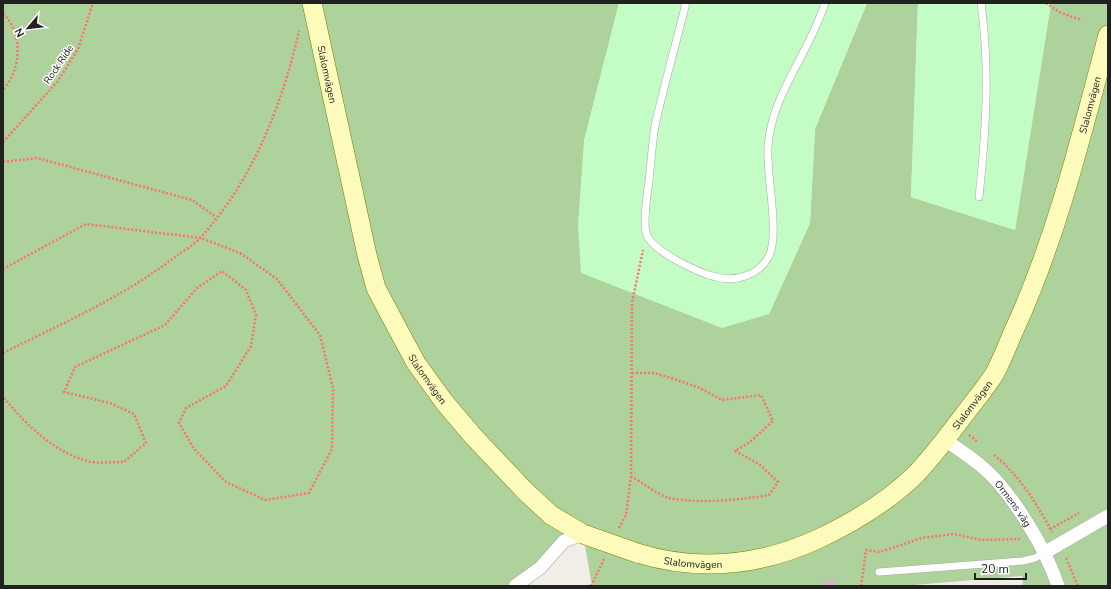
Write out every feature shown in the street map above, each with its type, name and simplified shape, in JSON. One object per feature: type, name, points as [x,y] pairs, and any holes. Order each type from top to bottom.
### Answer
[{"type":"street","name":"Slalomvägen","points":[[312,3],[367,255],[380,294],[416,362],[473,436],[526,492],[551,515],[583,534],[659,560],[717,565],[747,561],[806,544],[845,526],[887,498],[917,473],[945,440],[995,373],[1028,300],[1072,174],[1108,35]]},
{"type":"street","name":"Ormens väg","points":[[945,440],[981,466],[1017,506],[1044,553],[1058,586]]},
{"type":"street","points":[[1044,553],[1108,516]]},
{"type":"street","points":[[515,586],[540,568],[564,541],[583,534]]},
{"type":"lane","points":[[686,3],[655,126],[646,200],[646,233],[654,245],[667,254],[706,275],[728,280],[746,276],[760,268],[768,256],[773,240],[768,148],[771,119],[819,23],[826,3]]},
{"type":"lane","points":[[979,196],[987,98],[986,42],[981,3]]},
{"type":"lane","points":[[879,572],[1023,561],[1035,558],[1044,553]]},
{"type":"path","name":"Rock Ride","points":[[3,142],[58,81],[78,49],[93,3]]},
{"type":"path","points":[[1046,3],[1061,13],[1082,20]]},
{"type":"path","points":[[3,14],[11,21],[18,50],[13,74],[3,90]]},
{"type":"path","points":[[3,353],[149,277],[200,238],[240,187],[274,117],[292,63],[300,26]]},
{"type":"path","points":[[3,162],[37,158],[192,200],[216,217]]},
{"type":"path","points":[[3,270],[86,224],[200,238],[240,253],[277,279],[320,335],[333,388],[332,449],[309,493],[265,500],[226,482],[194,449],[179,423],[186,408],[226,386],[251,346],[256,315],[246,290],[222,271],[197,288],[165,325],[75,367],[64,392],[110,403],[134,414],[146,443],[124,462],[88,461],[56,448],[19,416],[3,397]]},
{"type":"path","points":[[616,535],[626,515],[631,476],[632,303],[646,233]]},
{"type":"path","points":[[631,373],[654,373],[671,378],[700,388],[722,400],[761,395],[773,421],[750,442],[735,451],[759,464],[778,482],[769,495],[744,500],[706,501],[668,498],[631,476]]},
{"type":"path","points":[[1035,538],[1082,512]]},
{"type":"path","points":[[861,586],[866,550],[880,552],[922,538],[954,534],[981,540],[1022,539],[1018,533]]},
{"type":"path","points":[[591,586],[606,556]]},
{"type":"green space","points":[[3,3],[619,3],[584,141],[769,314],[810,223],[815,129],[867,3],[918,3],[911,197],[1015,230],[1051,3],[1108,3],[1108,586],[1023,586],[1022,576],[901,586],[592,586],[583,534],[515,586],[3,586]]},
{"type":"green space","points":[[619,3],[867,3],[815,129],[810,223],[769,314],[722,328],[581,273],[578,224],[584,141]]},
{"type":"green space","points":[[918,3],[1051,3],[1015,230],[911,197]]},
{"type":"building","points":[[836,577],[837,586],[823,586],[822,579]]}]
